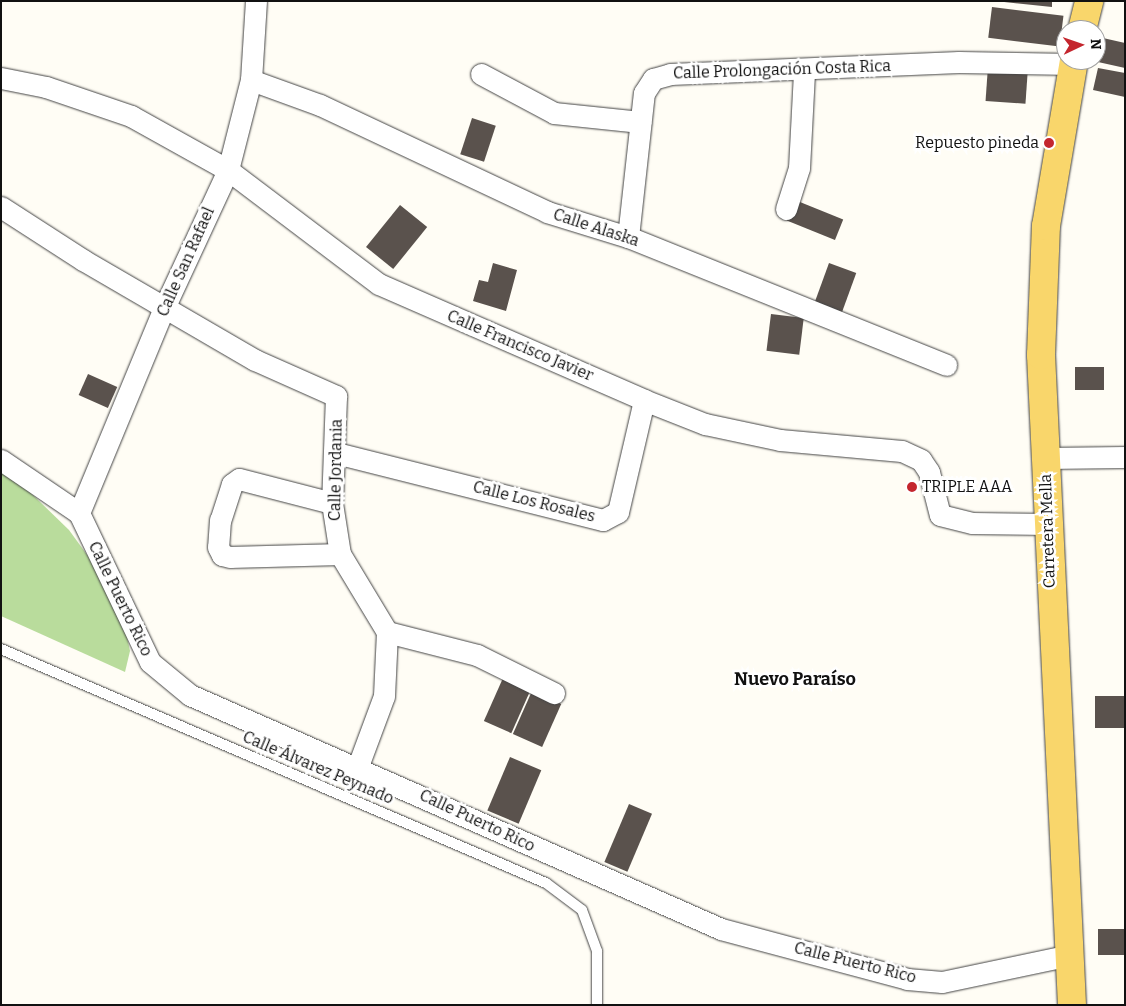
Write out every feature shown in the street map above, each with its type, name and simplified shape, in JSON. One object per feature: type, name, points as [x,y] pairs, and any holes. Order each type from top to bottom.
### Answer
[{"type":"main road","points":[[1085,20],[1090,1]]},
{"type":"main road","name":"Carretera Mella","points":[[1072,1005],[1041,355],[1046,226],[1073,70]]},
{"type":"street","name":"Calle San Rafael","points":[[80,513],[164,308],[228,170],[251,80],[256,1]]},
{"type":"street","name":"Calle Prolongación Costa Rica","points":[[628,236],[644,93],[653,79],[670,74],[804,71],[959,62],[1056,62]]},
{"type":"street","points":[[786,209],[800,168],[804,71]]},
{"type":"street","points":[[481,74],[554,113],[641,122]]},
{"type":"street","name":"Calle Francisco Javier","points":[[1,78],[46,86],[131,116],[228,170],[379,284],[644,400],[705,424],[780,440],[902,450],[925,466],[940,515],[972,524],[1048,524]]},
{"type":"street","name":"Calle Alaska","points":[[251,80],[320,105],[547,212],[628,236],[946,365]]},
{"type":"street","points":[[1,207],[164,308]]},
{"type":"street","name":"Calle Jordania","points":[[164,308],[255,360],[336,396],[336,452],[332,503],[340,554],[387,632]]},
{"type":"street","name":"Calle Los Rosales","points":[[336,452],[603,520],[618,512],[644,400]]},
{"type":"street","points":[[1046,458],[1125,457]]},
{"type":"street","points":[[1,460],[80,513]]},
{"type":"street","points":[[332,503],[239,479],[232,484],[220,520],[218,547],[230,557],[340,554]]},
{"type":"street","name":"Calle Puerto Rico","points":[[80,513],[150,662],[190,695],[358,766],[721,929],[906,979],[942,982],[972,979],[1070,955]]},
{"type":"street","points":[[358,766],[384,696],[387,632],[477,655],[554,693]]},
{"type":"lane","name":"Calle Álvarez Peynado","points":[[1,649],[546,883],[582,910],[597,951],[597,1005]]},
{"type":"green space","points":[[1,464],[69,530],[101,574],[125,628],[130,651],[125,672],[1,616]]},
{"type":"building","points":[[995,1],[1052,1],[1052,7]]},
{"type":"building","points":[[992,7],[1063,16],[1063,20],[1056,20],[1056,46],[988,38]]},
{"type":"building","points":[[1106,39],[1125,43],[1125,68],[1106,64]]},
{"type":"building","points":[[988,66],[1028,69],[1025,104],[986,101]]},
{"type":"building","points":[[1098,70],[1125,73],[1125,97],[1093,90]]},
{"type":"building","points":[[472,118],[496,126],[484,162],[460,154]]},
{"type":"building","points":[[795,200],[843,219],[835,240],[787,220]]},
{"type":"building","points":[[400,205],[427,227],[393,269],[366,247]]},
{"type":"building","points":[[493,263],[517,270],[506,311],[473,301],[479,280],[488,282]]},
{"type":"building","points":[[829,263],[856,273],[842,312],[815,302]]},
{"type":"building","points":[[771,314],[804,318],[799,355],[766,351]]},
{"type":"building","points":[[1075,367],[1104,367],[1104,390],[1075,390]]},
{"type":"building","points":[[88,374],[117,387],[108,408],[79,395]]},
{"type":"building","points":[[503,678],[530,690],[511,733],[484,721]]},
{"type":"building","points":[[532,691],[561,704],[542,747],[513,734]]},
{"type":"building","points":[[1095,696],[1125,696],[1125,728],[1095,728]]},
{"type":"building","points":[[510,757],[541,770],[519,824],[487,810]]},
{"type":"building","points":[[629,804],[652,814],[627,872],[604,862]]},
{"type":"building","points":[[1098,929],[1125,929],[1125,955],[1098,955]]},
{"type":"place","name":"Repuesto pineda","points":[[1049,143]]},
{"type":"place","name":"TRIPLE AAA","points":[[912,487]]},
{"type":"district","name":"Nuevo Paraíso","points":[[795,679]]}]
